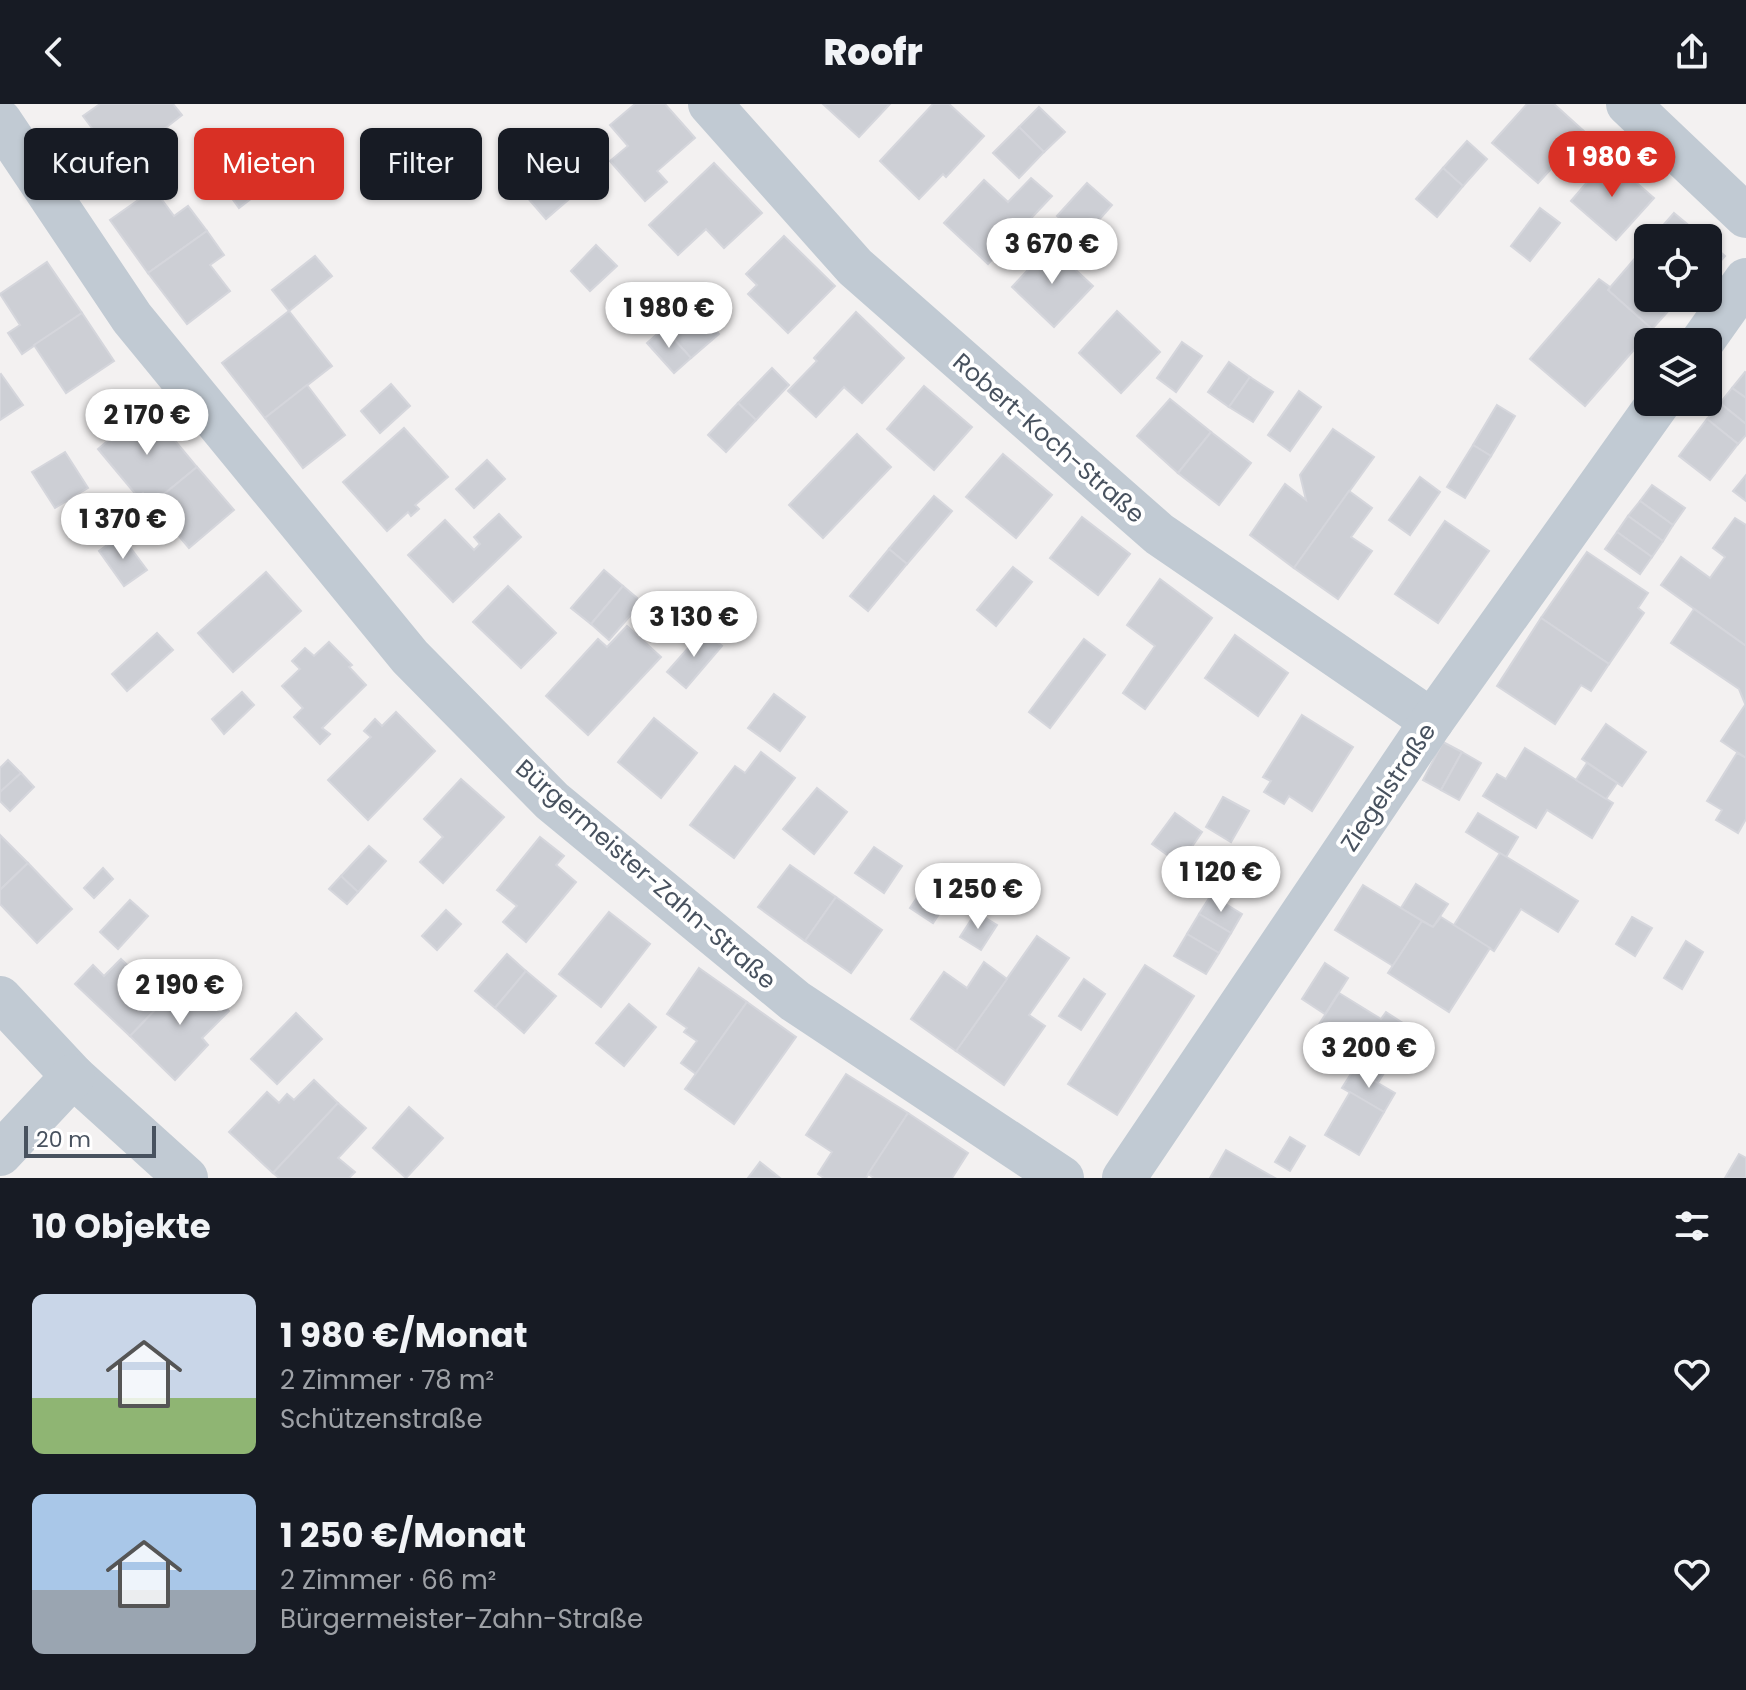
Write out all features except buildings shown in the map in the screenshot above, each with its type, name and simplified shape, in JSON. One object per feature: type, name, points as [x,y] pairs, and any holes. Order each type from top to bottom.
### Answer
[{"type":"street","points":[[0,114],[15,104]]},
{"type":"street","name":"Robert-Koch-Straße","points":[[710,104],[855,267],[1159,534],[1432,721]]},
{"type":"street","points":[[1628,104],[1746,216]]},
{"type":"street","name":"Bürgermeister-Zahn-Straße","points":[[0,121],[142,330],[410,657],[552,801],[795,1001],[1062,1178]]},
{"type":"street","points":[[1712,328],[1746,280]]},
{"type":"street","name":"Ziegelstraße","points":[[1124,1178],[1432,721],[1649,416]]},
{"type":"street","points":[[0,998],[73,1076],[186,1178]]},
{"type":"street","points":[[0,1154],[73,1076]]}]
